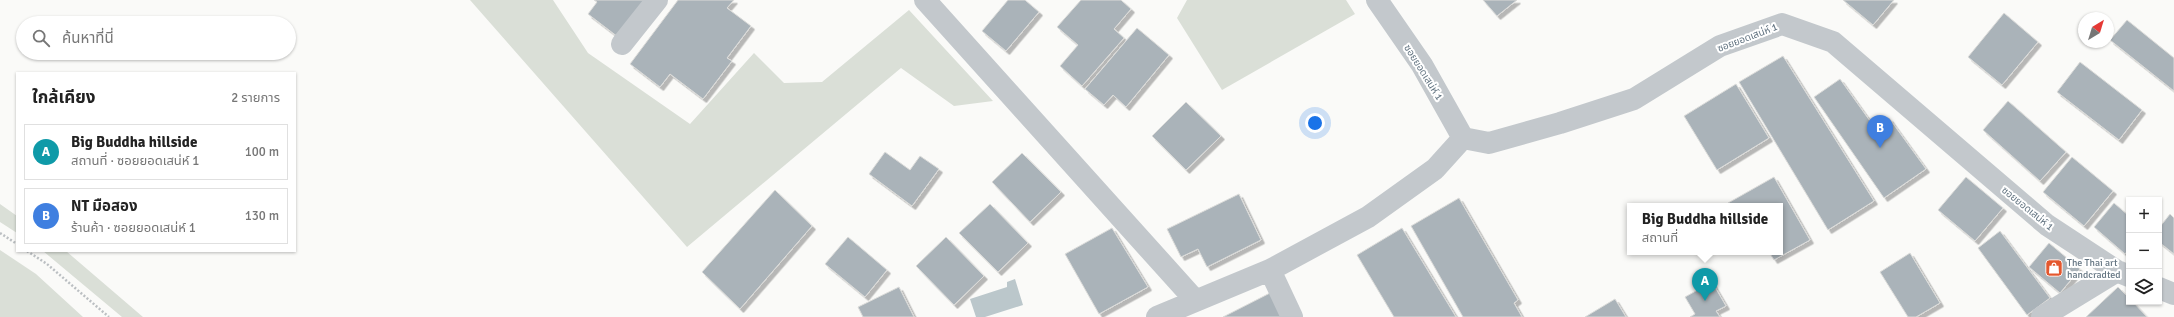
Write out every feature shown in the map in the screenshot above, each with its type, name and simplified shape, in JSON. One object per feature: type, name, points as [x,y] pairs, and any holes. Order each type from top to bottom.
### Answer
[{"type":"street","points":[[622,44],[657,0]]},
{"type":"street","points":[[925,0],[1195,300]]},
{"type":"street","name":"ซอยยอดเสน่ห์ 1","points":[[1377,0],[1422,65],[1464,138],[1489,143],[1560,123],[1634,98],[1720,46],[1782,24],[1833,42],[2047,225],[2123,273]]},
{"type":"street","points":[[1157,317],[1270,270],[1368,217],[1435,169],[1464,138]]},
{"type":"street","points":[[1270,270],[1292,317]]},
{"type":"street","points":[[2042,317],[2123,273]]},
{"type":"street","points":[[2162,289],[2174,294]]},
{"type":"path","points":[[0,233],[16,243]]},
{"type":"path","points":[[29,252],[47,264],[109,317]]},
{"type":"shaded area","points":[[470,0],[553,0],[588,53],[690,124],[754,53],[784,83],[822,82],[909,10],[993,101],[954,106],[901,68],[687,247]]},
{"type":"shaded area","points":[[1187,0],[1346,0],[1355,14],[1222,90],[1177,18]]},
{"type":"shaded area","points":[[0,204],[16,215],[16,232],[0,222]]},
{"type":"shaded area","points":[[0,250],[36,274],[83,317],[0,317]]},
{"type":"shaded area","points":[[44,252],[67,252],[143,317],[122,317]]},
{"type":"shaded area","points":[[1015,279],[1023,305],[985,317],[976,317],[970,299],[1007,287],[1007,282]]},
{"type":"building","points":[[594,0],[646,0],[618,37],[588,14],[597,2]]},
{"type":"building","points":[[678,0],[734,0],[727,8],[751,26],[727,58],[732,61],[703,99],[670,74],[660,87],[630,64]]},
{"type":"building","points":[[1008,0],[1025,0],[1039,12],[1006,51],[982,31]]},
{"type":"building","points":[[1081,0],[1121,0],[1131,9],[1114,29],[1124,38],[1082,86],[1060,66],[1078,45],[1057,27]]},
{"type":"building","points":[[1483,0],[1517,0],[1497,16]]},
{"type":"building","points":[[1843,0],[1894,0],[1873,25]]},
{"type":"building","points":[[2004,13],[2038,42],[2002,85],[1968,57]]},
{"type":"building","points":[[2127,20],[2174,58],[2174,91],[2114,43],[2114,35]]},
{"type":"building","points":[[1137,28],[1169,55],[1126,107],[1113,95],[1104,105],[1085,89]]},
{"type":"building","points":[[1783,56],[1874,201],[1828,230],[1739,82]]},
{"type":"building","points":[[2080,62],[2142,110],[2119,140],[2057,92]]},
{"type":"building","points":[[1840,79],[1875,128],[1889,118],[1926,169],[1884,198],[1814,97]]},
{"type":"building","points":[[1736,84],[1769,138],[1717,170],[1684,116]]},
{"type":"building","points":[[2008,101],[2066,152],[2040,181],[1983,130]]},
{"type":"building","points":[[1186,102],[1221,136],[1186,170],[1152,136]]},
{"type":"building","points":[[885,152],[910,170],[920,156],[939,169],[912,206],[869,174]]},
{"type":"building","points":[[1022,153],[1061,192],[1030,222],[992,182]]},
{"type":"building","points":[[2072,157],[2113,191],[2084,226],[2043,192]]},
{"type":"building","points":[[1774,177],[1810,240],[1783,255],[1783,203],[1728,203]]},
{"type":"building","points":[[1966,177],[2003,208],[1975,241],[1938,210]]},
{"type":"building","points":[[775,190],[812,226],[740,309],[702,272]]},
{"type":"building","points":[[1239,194],[1261,240],[1207,267],[1198,249],[1181,257],[1167,229]]},
{"type":"building","points":[[1459,198],[1518,300],[1514,303],[1522,317],[1463,317],[1411,226]]},
{"type":"building","points":[[2114,203],[2126,213],[2125,254],[2094,227]]},
{"type":"building","points":[[990,204],[1028,243],[998,272],[959,233]]},
{"type":"building","points":[[2170,214],[2174,218],[2174,254],[2162,244],[2162,224]]},
{"type":"building","points":[[1112,228],[1148,287],[1099,314],[1065,254]]},
{"type":"building","points":[[1402,228],[1456,317],[1394,317],[1357,255]]},
{"type":"building","points":[[2000,231],[2050,298],[2027,315],[1978,248]]},
{"type":"building","points":[[848,237],[887,270],[865,297],[825,264]]},
{"type":"building","points":[[946,237],[984,276],[954,305],[916,266]]},
{"type":"building","name":"The Thai art handcradted","points":[[2049,243],[2080,269],[2060,293],[2029,267]]},
{"type":"building","points":[[1910,253],[1940,303],[1916,317],[1908,317],[1880,272]]},
{"type":"building","points":[[1771,255],[1783,255],[1774,260]]},
{"type":"building","points":[[1712,282],[1726,306],[1716,311],[1720,317],[1690,317],[1695,314],[1685,297]]},
{"type":"building","points":[[899,287],[914,317],[863,317],[858,307]]},
{"type":"building","points":[[2118,287],[2126,295],[2126,305],[2136,305],[2147,317],[2086,317]]},
{"type":"building","points":[[1270,293],[1283,317],[1223,317]]},
{"type":"building","points":[[1615,299],[1626,317],[1585,317]]},
{"type":"place","name":"NT มือสอง","points":[[1880,148]]},
{"type":"place","name":"The Thai art handcradted","points":[[2054,268]]},
{"type":"place","name":"Big Buddha hillside","points":[[1705,301]]}]
